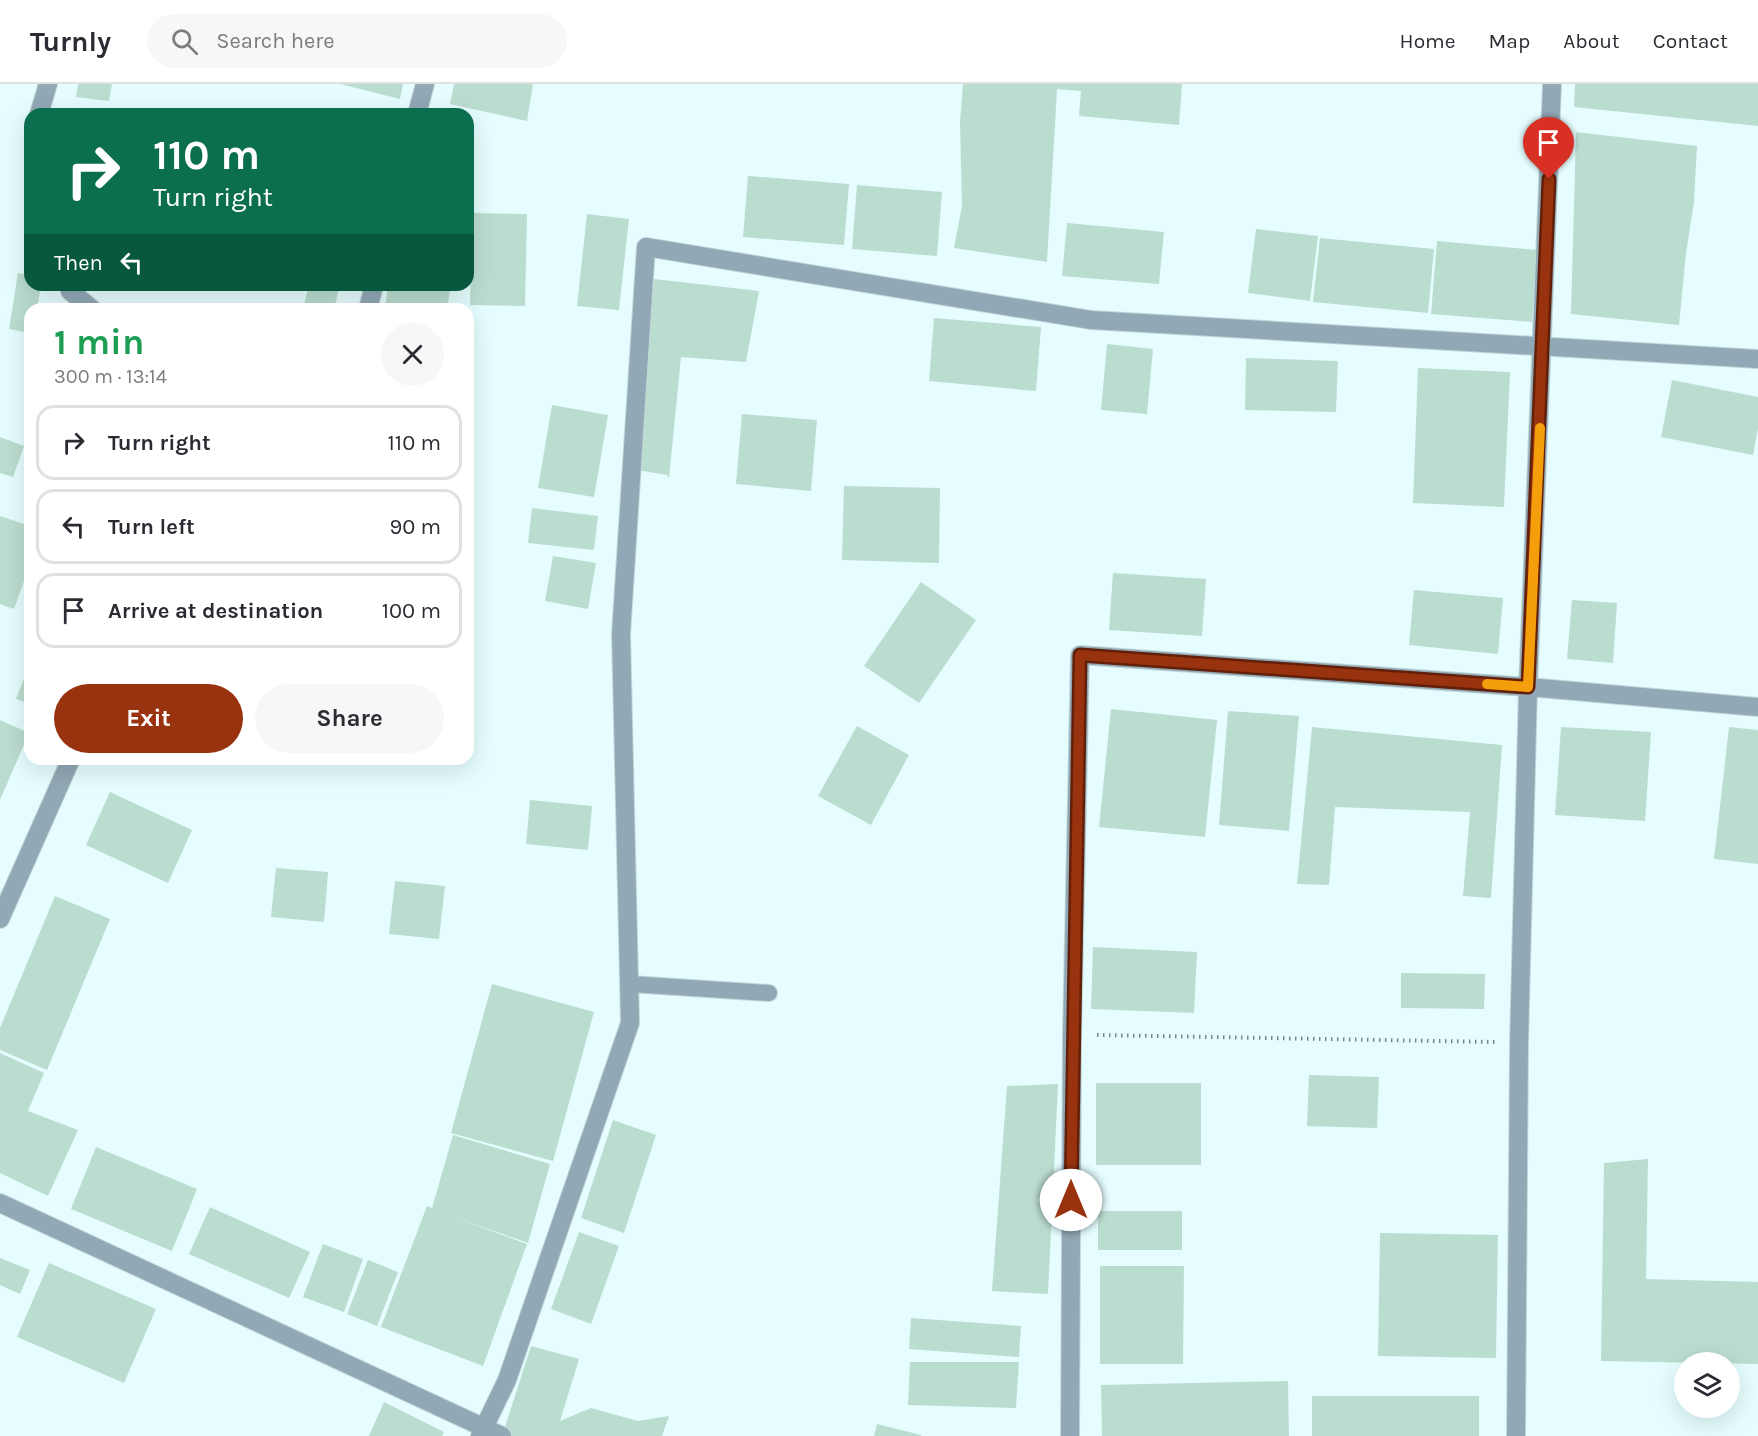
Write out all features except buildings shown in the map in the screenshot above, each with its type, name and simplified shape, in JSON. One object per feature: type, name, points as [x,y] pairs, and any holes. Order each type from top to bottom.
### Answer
[{"type":"street","points":[[41,108],[48,84]]},
{"type":"street","points":[[419,108],[425,84]]},
{"type":"street","points":[[1516,1436],[1519,1042],[1528,687],[1544,345],[1552,84]]},
{"type":"street","points":[[482,1431],[507,1380],[630,1023],[621,634],[646,247],[1091,320],[1758,359]]},
{"type":"street","points":[[70,291],[85,303]]},
{"type":"street","points":[[1070,1436],[1072,1034],[1080,655],[1528,687],[1758,707]]},
{"type":"street","points":[[0,919],[68,765]]},
{"type":"street","points":[[0,1203],[482,1431],[502,1436]]},
{"type":"lane","points":[[630,984],[769,993]]},
{"type":"path","points":[[1072,1034],[1519,1042]]},
{"type":"slow traffic","points":[[1487,684],[1528,687],[1540,428]]},
{"type":"route","points":[[1071,1200],[1080,655],[1528,687],[1544,345],[1549,179]]}]
